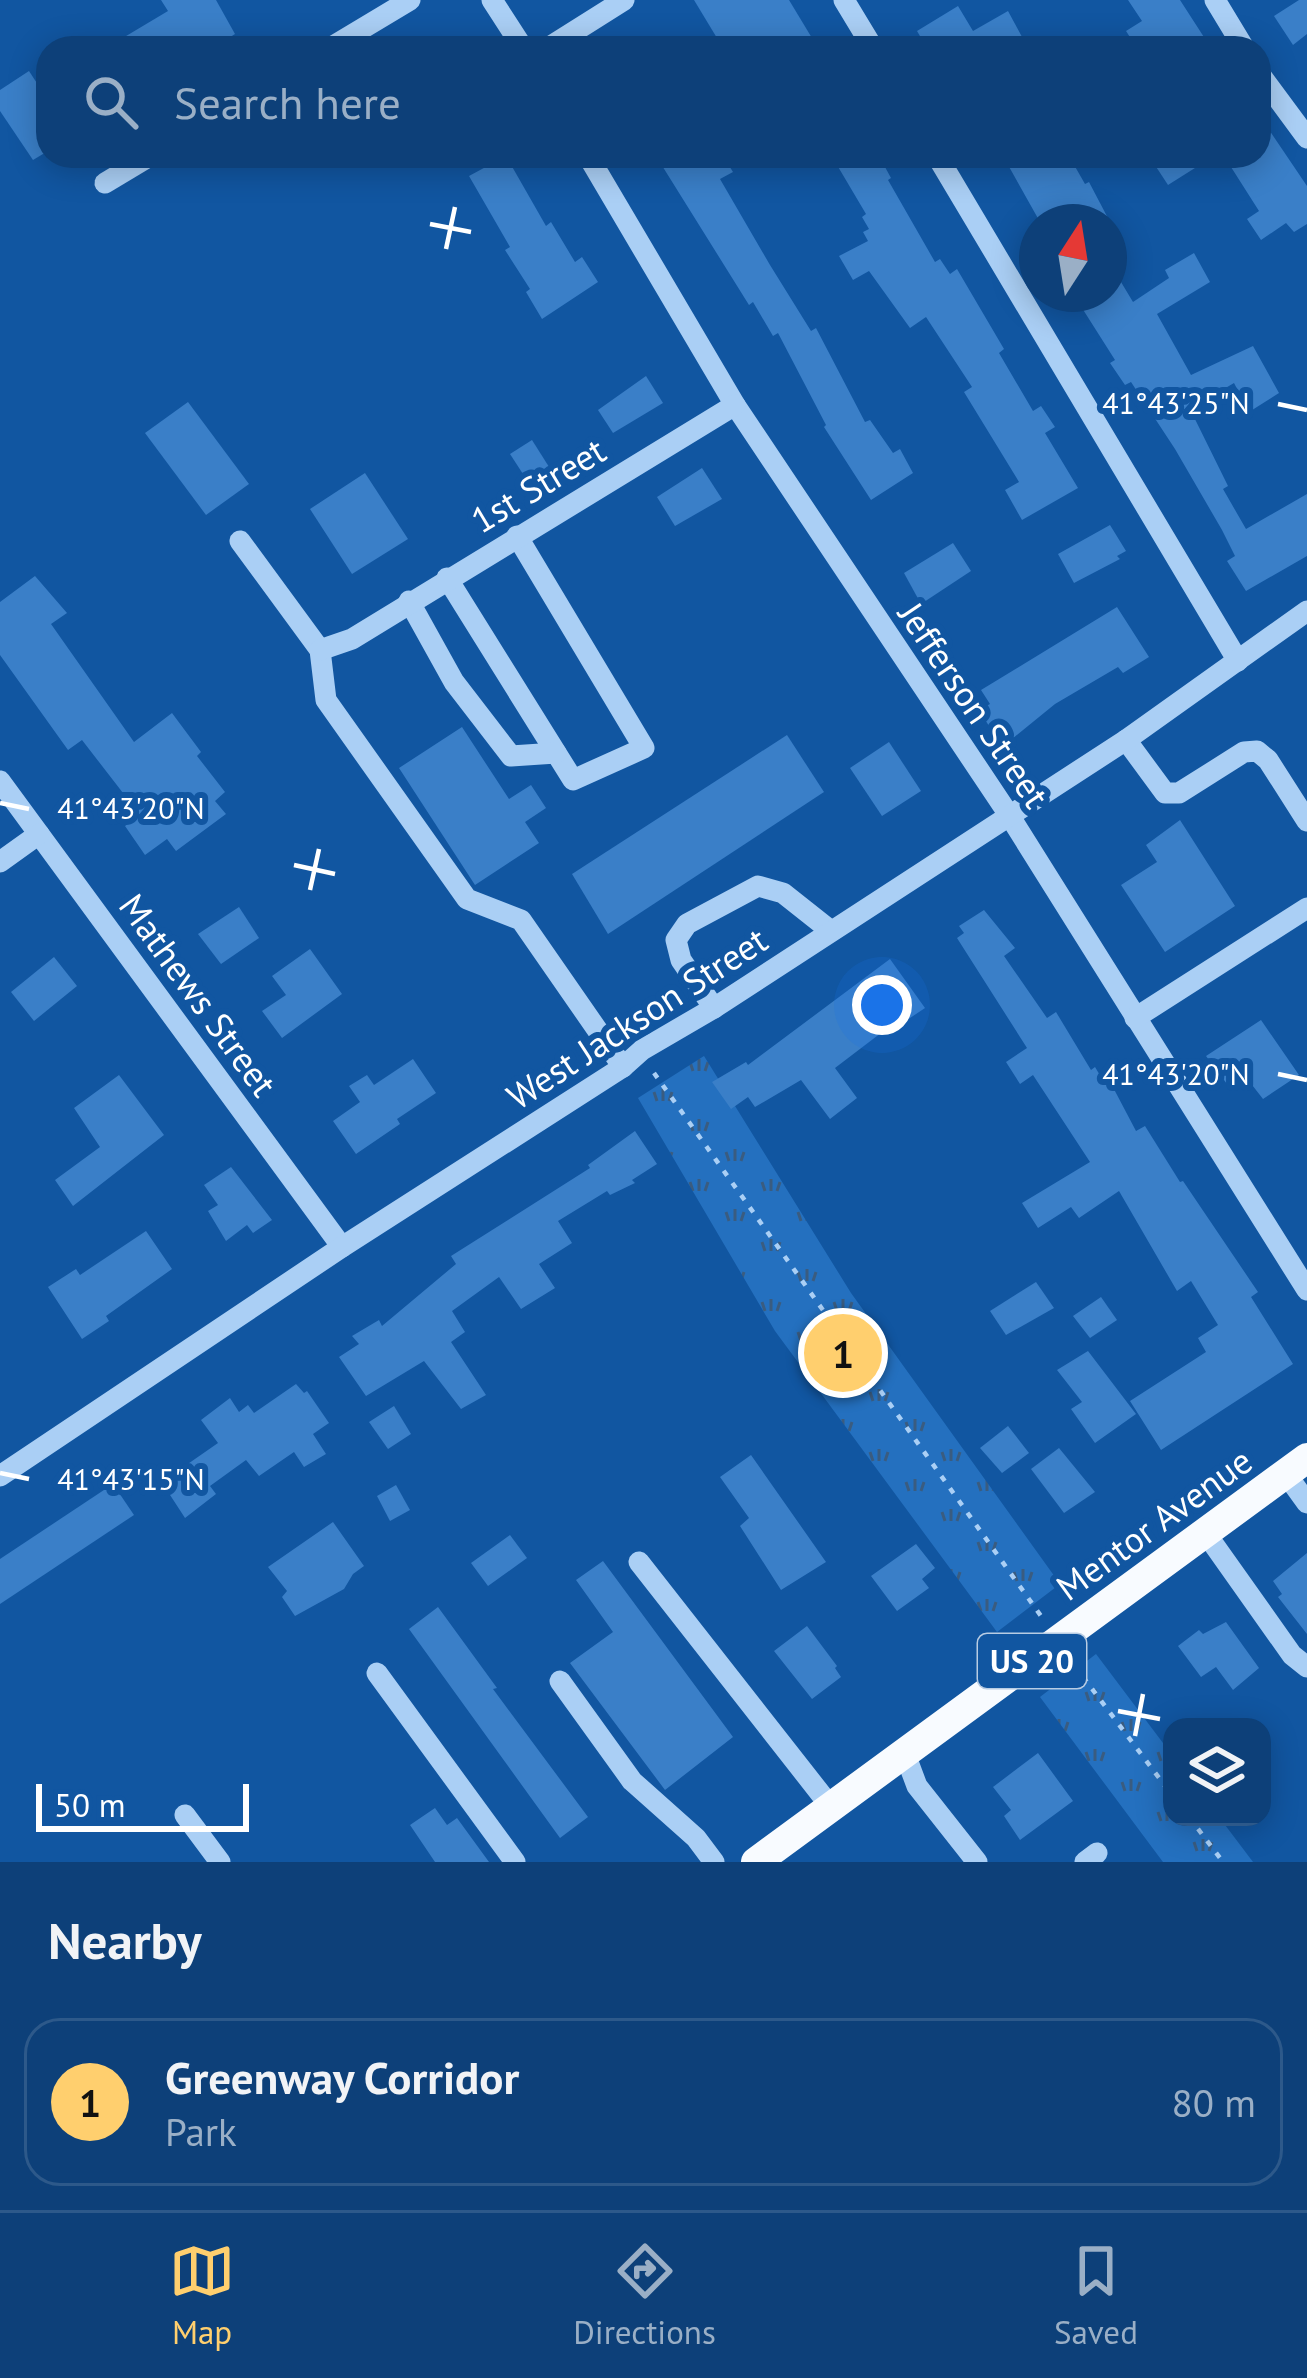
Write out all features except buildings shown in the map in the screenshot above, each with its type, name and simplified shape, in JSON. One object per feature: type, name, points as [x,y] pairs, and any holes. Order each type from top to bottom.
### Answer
[{"type":"main road","name":"Mentor Avenue","points":[[756,1862],[1297,1466]]},
{"type":"street","points":[[350,36],[410,0]]},
{"type":"street","points":[[492,0],[515,36]]},
{"type":"street","points":[[567,36],[624,0]]},
{"type":"street","points":[[844,0],[866,36]]},
{"type":"street","points":[[1215,0],[1237,36]]},
{"type":"street","points":[[1271,89],[1307,138]]},
{"type":"street","points":[[105,183],[130,168]]},
{"type":"street","name":"Jefferson Street","points":[[595,168],[735,405],[1009,815],[1307,1290]]},
{"type":"street","points":[[944,168],[1238,661]]},
{"type":"street","name":"1st Street","points":[[320,650],[352,639],[735,405]]},
{"type":"street","points":[[447,578],[573,780],[644,748],[517,536]]},
{"type":"street","points":[[241,541],[320,650],[326,700],[467,898],[520,920],[623,1067]]},
{"type":"street","points":[[409,601],[454,682],[511,756],[556,753]]},
{"type":"street","name":"West Jackson Street","points":[[0,1476],[342,1247],[623,1067],[642,1050],[1126,740],[1307,611]]},
{"type":"street","points":[[1126,740],[1165,793],[1179,793],[1244,752],[1257,751],[1268,760],[1307,821]]},
{"type":"street","name":"Mathews Street","points":[[0,781],[342,1247]]},
{"type":"street","points":[[0,862],[39,834]]},
{"type":"street","points":[[714,1008],[681,960],[676,940],[686,925],[758,886],[783,893],[831,932]]},
{"type":"street","points":[[1135,1018],[1307,908]]},
{"type":"street","points":[[1297,1466],[1307,1503]]},
{"type":"street","points":[[1207,1535],[1292,1654],[1307,1667]]},
{"type":"street","points":[[639,1562],[831,1807]]},
{"type":"street","points":[[376,1673],[515,1862]]},
{"type":"street","points":[[560,1681],[632,1781],[696,1838],[715,1862]]},
{"type":"street","points":[[905,1754],[917,1786],[976,1862]]},
{"type":"street","points":[[185,1815],[220,1862]]},
{"type":"path","points":[[642,1050],[658,1082],[1163,1783]]},
{"type":"path","points":[[1196,1826],[1223,1862]]},
{"type":"green space","points":[[704,1056],[851,1293],[1060,1584],[997,1632],[775,1331],[638,1098]]},
{"type":"green space","points":[[1096,1654],[1163,1743],[1163,1826],[1226,1826],[1253,1862],[1163,1862],[1040,1697]]},
{"type":"place","name":"Greenway Corridor","points":[[843,1353]]}]
